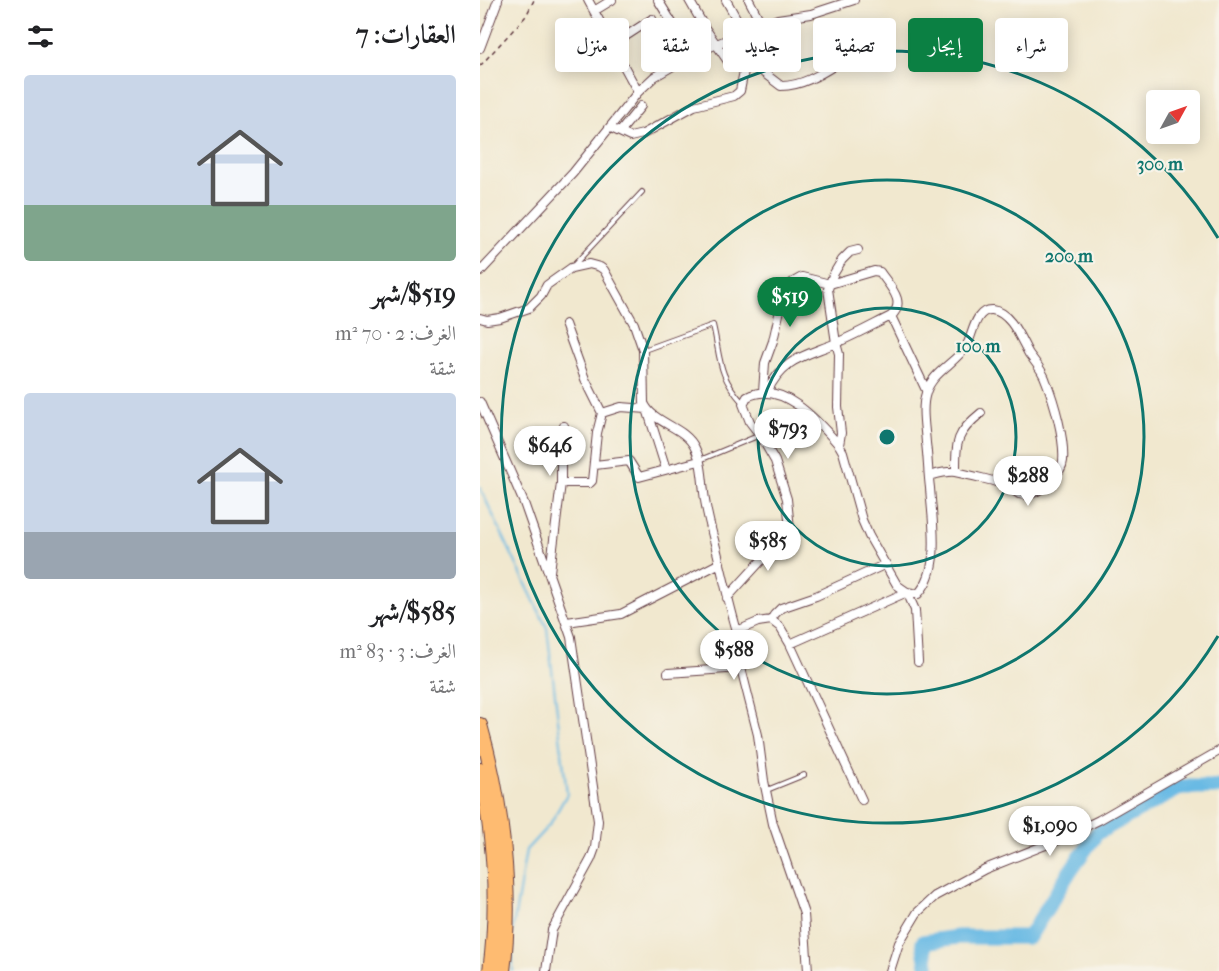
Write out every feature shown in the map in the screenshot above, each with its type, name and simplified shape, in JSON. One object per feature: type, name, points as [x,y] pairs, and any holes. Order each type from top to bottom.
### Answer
[{"type":"highway","points":[[480,725],[489,758],[501,830],[505,929],[503,971]]},
{"type":"highway","points":[[480,770],[486,800],[493,866],[490,971]]},
{"type":"street","points":[[480,48],[498,0]]},
{"type":"street","points":[[588,0],[598,18]]},
{"type":"street","points":[[594,11],[612,0]]},
{"type":"street","points":[[658,0],[669,18]]},
{"type":"street","points":[[689,0],[723,54]]},
{"type":"street","points":[[726,0],[736,18]]},
{"type":"street","points":[[749,0],[758,18]]},
{"type":"street","points":[[784,18],[811,14],[823,4],[854,0]]},
{"type":"street","points":[[711,46],[723,41]]},
{"type":"street","points":[[627,72],[638,92]]},
{"type":"street","points":[[480,272],[573,173],[638,92],[663,72]]},
{"type":"street","points":[[611,128],[630,137],[643,134],[694,106],[734,96],[740,91],[744,72]]},
{"type":"street","points":[[761,72],[775,83],[786,86],[824,72]]},
{"type":"street","points":[[621,132],[641,106]]},
{"type":"street","points":[[839,445],[841,433],[838,394],[840,364],[828,294],[830,284],[842,260],[850,252],[858,250]]},
{"type":"street","points":[[480,318],[487,320],[500,318],[529,308],[541,296],[547,285],[571,268],[589,264],[604,270],[634,324],[643,350],[644,403],[666,469]]},
{"type":"street","points":[[877,270],[880,272],[899,304],[898,310],[891,316],[836,343],[793,360],[765,392],[765,363],[786,290],[797,279],[802,278],[830,284],[877,270]]},
{"type":"street","points":[[926,390],[967,344],[979,316],[985,311],[999,312],[1018,333],[1046,380],[1060,431],[1063,462],[1059,471],[1043,487],[1033,494],[1026,495],[1019,494],[1006,484],[956,472],[929,476]]},
{"type":"street","points":[[727,598],[790,529],[787,499],[775,461],[750,422],[743,404],[747,397],[765,392],[774,393],[803,409],[839,445],[865,527],[897,585],[907,592],[918,594],[925,585],[933,558],[934,515],[925,427],[926,390],[891,316]]},
{"type":"street","points":[[561,483],[590,483],[594,475],[597,433],[602,413],[585,379],[565,324]]},
{"type":"street","points":[[480,402],[524,503],[572,637],[598,820],[591,859],[552,930],[546,971]]},
{"type":"street","points":[[602,413],[621,407],[647,409],[689,438],[695,447],[702,474],[705,504],[737,631],[741,668],[758,735],[773,824],[804,914],[808,971]]},
{"type":"street","points":[[956,472],[956,450],[959,438],[965,426],[981,413]]},
{"type":"street","points":[[550,574],[561,483],[564,426]]},
{"type":"street","points":[[595,465],[629,461],[639,477],[699,461]]},
{"type":"street","points":[[567,622],[621,614],[647,603],[720,563]]},
{"type":"street","points":[[771,620],[781,608],[816,596],[886,564]]},
{"type":"street","points":[[790,644],[907,592]]},
{"type":"street","points":[[907,592],[915,610],[918,662]]},
{"type":"street","points":[[737,631],[758,622],[771,620],[780,627],[862,800]]},
{"type":"street","points":[[668,673],[741,668]]},
{"type":"street","points":[[890,971],[899,943],[917,913],[935,896],[985,869],[1058,840],[1099,820],[1219,751]]},
{"type":"lane","points":[[571,268],[642,192]]},
{"type":"lane","points":[[643,350],[713,325],[721,369],[727,383],[743,404]]},
{"type":"lane","points":[[699,461],[760,435]]},
{"type":"lane","points":[[766,790],[804,776]]},
{"type":"path","points":[[480,66],[526,16],[534,0]]},
{"type":"waterway","points":[[480,488],[547,628],[567,794],[550,824],[526,850],[512,934]]},
{"type":"waterway","points":[[928,971],[923,942],[958,937],[1029,937],[1070,871],[1097,833],[1182,787],[1219,787]]},
{"type":"waterway","points":[[512,940],[513,971]]}]
